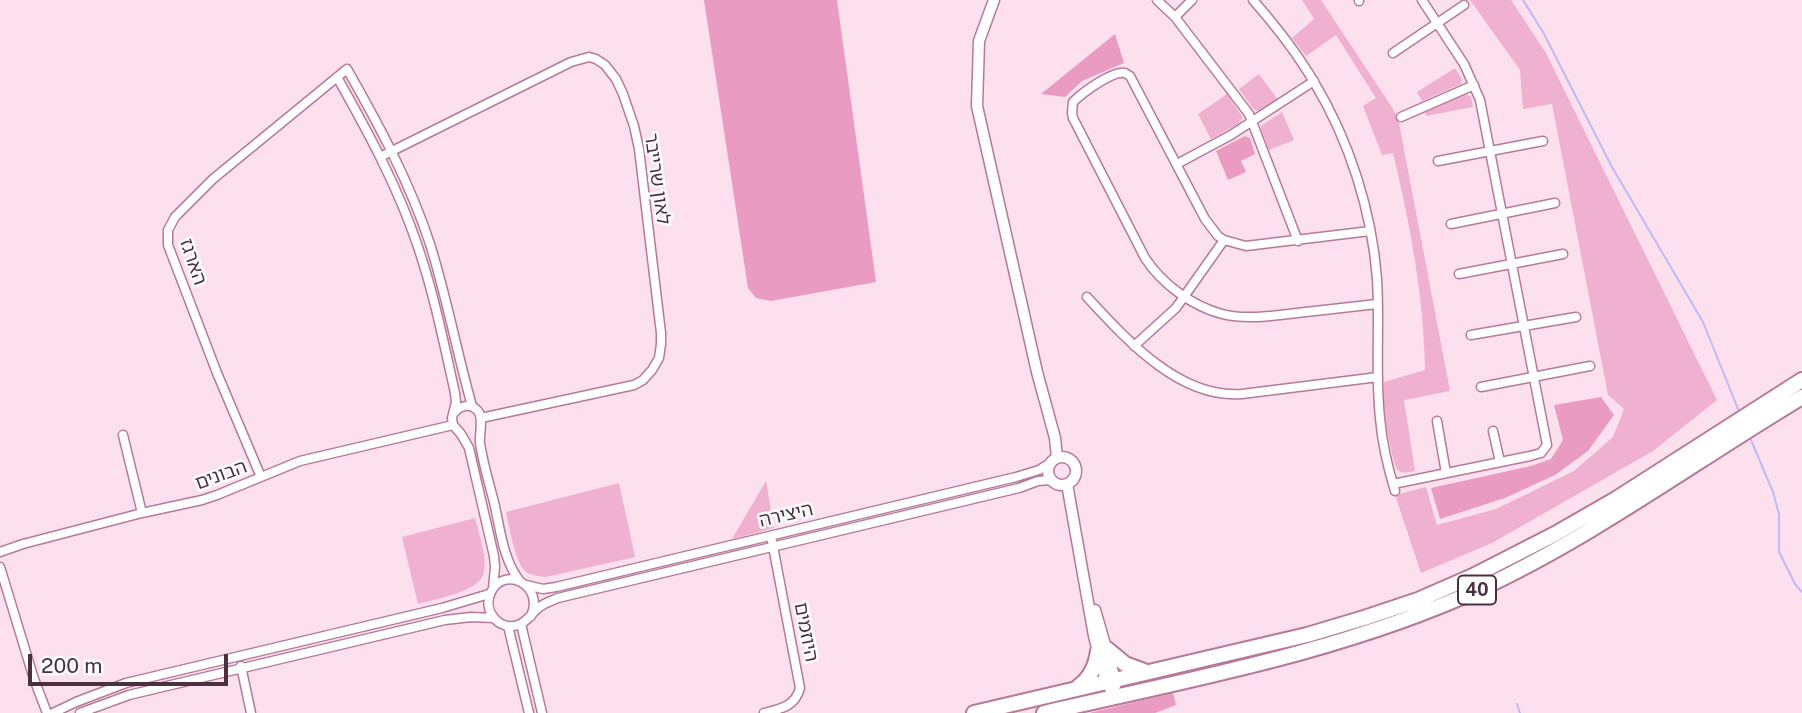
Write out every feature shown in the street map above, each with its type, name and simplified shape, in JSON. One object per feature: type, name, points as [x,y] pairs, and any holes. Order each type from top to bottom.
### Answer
[{"type":"highway","name":"40","points":[[974,713],[1338,626],[1418,600],[1474,576],[1535,545],[1616,499],[1802,380]]},
{"type":"highway","name":"40","points":[[1044,713],[1232,670],[1344,640],[1398,622],[1479,589],[1552,552],[1612,517],[1802,397]]},
{"type":"highway","points":[[1074,689],[1090,675],[1102,650],[1126,665],[1149,671]]},
{"type":"street","points":[[994,0],[979,41],[977,106],[1058,459]]},
{"type":"street","points":[[1157,0],[1175,17],[1253,121],[1298,241]]},
{"type":"street","points":[[1175,17],[1192,0]]},
{"type":"street","points":[[1254,0],[1314,81],[1352,164],[1363,202],[1376,267],[1380,421],[1394,488],[1446,473],[1541,453],[1547,445],[1483,111],[1464,64],[1422,0]]},
{"type":"street","points":[[1393,53],[1464,5]]},
{"type":"street","name":"לאון שרייבר","points":[[380,157],[580,59],[596,59],[605,65],[616,79],[629,110],[639,149],[658,309],[661,344],[659,358],[643,380],[634,385],[480,422]]},
{"type":"street","name":"הארגז","points":[[261,477],[217,373],[168,245],[168,230],[175,217],[213,179],[347,69],[391,151],[430,243],[472,407]]},
{"type":"street","points":[[1370,231],[1254,247],[1223,240],[1205,219],[1133,81],[1126,73],[1112,76],[1092,86],[1073,102],[1073,118],[1145,258],[1159,276],[1184,296],[1223,314],[1250,317],[1377,304]]},
{"type":"street","points":[[337,77],[380,157],[405,211],[425,270],[455,393],[453,425],[457,432],[465,435],[474,433],[480,422]]},
{"type":"street","points":[[1177,164],[1231,135],[1314,81]]},
{"type":"street","points":[[1401,117],[1474,85]]},
{"type":"street","points":[[1438,161],[1543,141]]},
{"type":"street","points":[[1451,224],[1555,203]]},
{"type":"street","points":[[1134,346],[1175,308],[1223,240]]},
{"type":"street","points":[[1459,274],[1563,254]]},
{"type":"street","points":[[1087,297],[1152,361],[1200,388],[1222,394],[1242,394],[1378,377]]},
{"type":"street","points":[[1471,335],[1576,317]]},
{"type":"street","points":[[1481,387],[1590,366]]},
{"type":"street","points":[[453,414],[463,406],[476,409],[480,422],[481,446],[506,553],[513,573],[533,596],[531,616],[521,624],[502,624],[494,618],[488,606],[495,567],[494,556],[469,448],[461,433]]},
{"type":"street","points":[[1437,421],[1446,473]]},
{"type":"street","name":"הבונים","points":[[0,552],[217,495],[300,461],[453,425]]},
{"type":"street","points":[[1493,431],[1500,462]]},
{"type":"street","points":[[123,435],[142,513]]},
{"type":"street","points":[[1058,459],[1073,462],[1076,470],[1074,479],[1067,484],[1058,485],[1051,480],[1048,470],[1058,459]]},
{"type":"street","name":"היצירה","points":[[522,582],[543,589],[555,587],[1023,475],[1039,470],[1058,459]]},
{"type":"street","name":"היצירה","points":[[531,616],[538,608],[558,598],[1051,480]]},
{"type":"street","points":[[1067,484],[1085,579],[1115,696]]},
{"type":"street","name":"היוזמים","points":[[764,713],[789,706],[798,696],[800,688],[771,535]]},
{"type":"street","points":[[0,567],[47,713]]},
{"type":"street","points":[[53,713],[113,687],[442,608],[491,591],[505,580],[522,582]]},
{"type":"street","points":[[80,713],[129,695],[445,620],[494,618]]},
{"type":"street","points":[[521,624],[542,713]]},
{"type":"street","points":[[508,626],[529,713]]},
{"type":"street","points":[[238,657],[251,713]]},
{"type":"shaded area","points":[[704,0],[837,0],[876,282],[771,301],[756,298],[748,288]]},
{"type":"shaded area","points":[[1302,0],[1321,0],[1395,112],[1399,123],[1450,391],[1404,400],[1415,471],[1402,472],[1396,468],[1384,403],[1384,382],[1425,370],[1415,261],[1393,153],[1382,155],[1363,106],[1376,98],[1336,35],[1306,56],[1292,38],[1314,19]]},
{"type":"shaded area","points":[[1470,0],[1511,0],[1546,53],[1717,400],[1653,451],[1492,543],[1421,573],[1395,495],[1426,487],[1437,525],[1496,509],[1574,471],[1613,437],[1624,409],[1608,395],[1552,104],[1523,109],[1520,70]]},
{"type":"shaded area","points":[[1115,34],[1124,63],[1082,81],[1065,97],[1041,94]]},
{"type":"shaded area","points":[[1455,68],[1462,79],[1461,84],[1422,101],[1417,92]]},
{"type":"shaded area","points":[[1259,74],[1278,100],[1257,111],[1239,89]]},
{"type":"shaded area","points":[[1227,94],[1243,118],[1238,124],[1211,139],[1198,114]]},
{"type":"shaded area","points":[[1467,94],[1471,97],[1473,107],[1426,116],[1425,112]]},
{"type":"shaded area","points":[[1282,112],[1294,140],[1269,150],[1261,126]]},
{"type":"shaded area","points":[[1245,136],[1250,138],[1255,154],[1241,161],[1246,172],[1228,180],[1216,151]]},
{"type":"shaded area","points":[[1601,397],[1614,415],[1588,451],[1555,475],[1505,498],[1440,519],[1431,488],[1531,466],[1551,459],[1563,440],[1554,405]]},
{"type":"shaded area","points":[[766,481],[774,528],[732,539]]},
{"type":"shaded area","points":[[619,483],[635,557],[546,577],[525,571],[515,552],[506,512]]},
{"type":"shaded area","points":[[475,518],[484,559],[481,579],[466,590],[418,604],[402,537]]},
{"type":"shaded area","points":[[1173,693],[1176,705],[1155,713],[1089,713]]},
{"type":"waterway","points":[[1523,0],[1543,32],[1612,167],[1703,322],[1740,414]]},
{"type":"waterway","points":[[1751,440],[1773,492],[1779,514],[1779,552],[1802,592]]},
{"type":"waterway","points":[[1517,704],[1520,713]]}]
